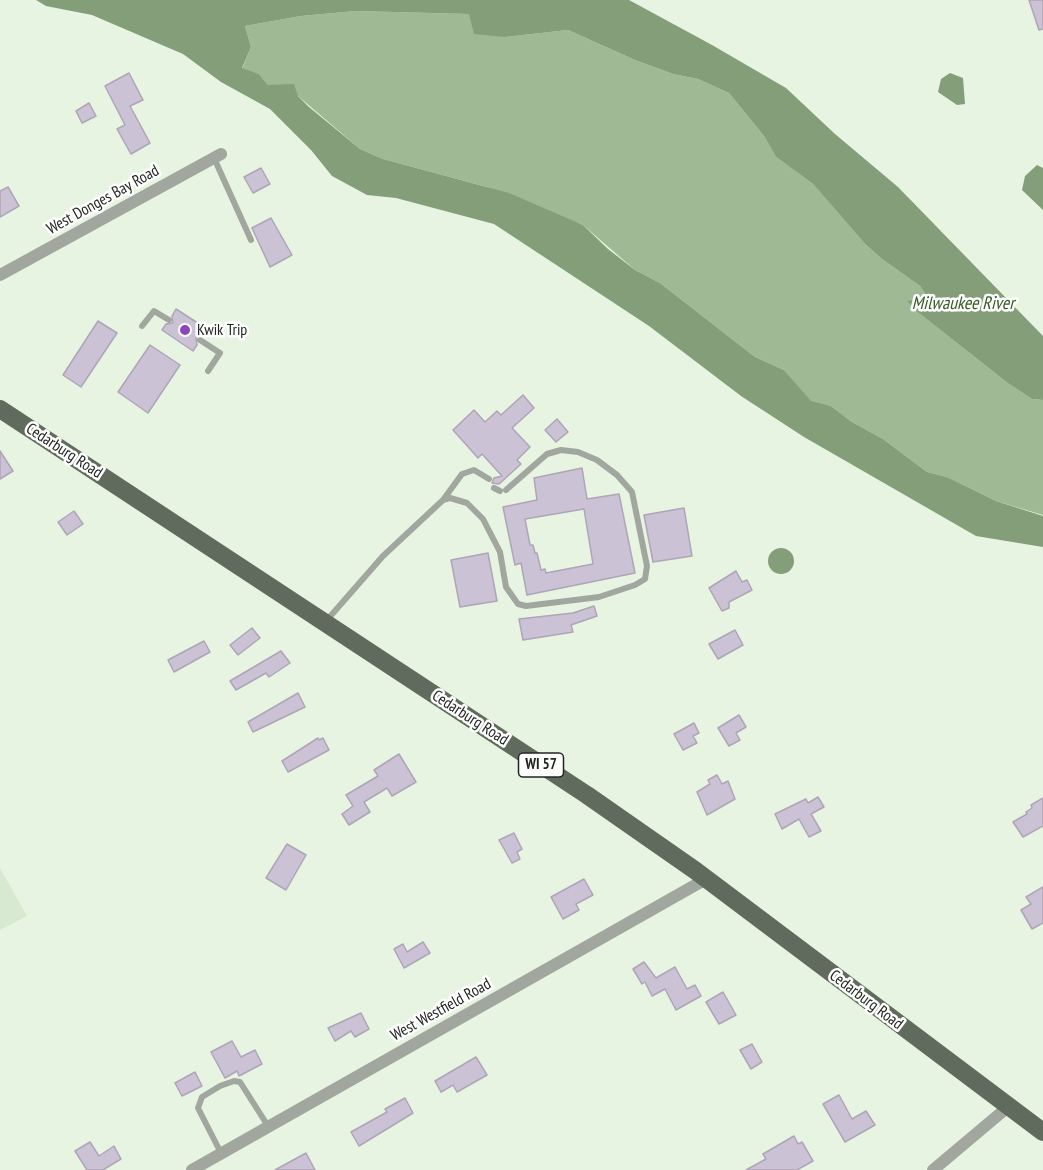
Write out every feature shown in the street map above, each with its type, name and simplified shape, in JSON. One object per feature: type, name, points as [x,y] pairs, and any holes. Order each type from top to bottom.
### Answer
[{"type":"main road","name":"Cedarburg Road","points":[[0,409],[586,795],[706,879],[1043,1132]]},
{"type":"street","name":"West Donges Bay Road","points":[[0,275],[217,156]]},
{"type":"street","name":"West Westfield Road","points":[[192,1170],[706,879]]},
{"type":"street","points":[[933,1170],[1009,1106]]},
{"type":"lane","points":[[217,156],[251,240]]},
{"type":"lane","points":[[142,326],[154,311],[169,320]]},
{"type":"lane","points":[[200,340],[220,353],[208,371]]},
{"type":"lane","points":[[443,500],[450,498],[467,503],[483,519],[500,552],[506,587],[518,604],[526,606],[599,597],[635,585],[645,579],[647,566],[632,492],[597,460],[578,452],[561,450],[547,454],[500,489]]},
{"type":"lane","points":[[324,623],[383,556],[443,500],[462,474],[474,470],[489,479]]},
{"type":"lane","points":[[221,1153],[198,1108],[202,1097],[220,1086],[228,1082],[240,1082],[268,1126]]},
{"type":"shaded area","points":[[356,11],[469,14],[505,37],[568,30],[635,60],[673,74],[698,79],[729,93],[764,136],[776,157],[813,184],[865,244],[920,286],[928,298],[914,299],[920,314],[1009,384],[1032,399],[1043,400],[1043,515],[996,501],[947,477],[927,472],[883,439],[852,422],[831,406],[811,402],[784,370],[755,357],[660,283],[635,270],[583,225],[487,187],[383,159],[360,149],[298,96],[268,85],[259,74],[242,69],[251,47],[245,26],[301,16]]},
{"type":"shaded area","points":[[0,868],[27,916],[0,930]]},
{"type":"water","name":"Milwaukee River","points":[[36,0],[629,0],[712,45],[786,88],[835,134],[898,187],[1043,336],[1043,400],[1032,399],[1009,384],[920,314],[907,301],[928,298],[920,286],[865,244],[813,184],[776,157],[764,136],[729,93],[698,79],[673,74],[635,60],[568,30],[505,37],[474,34],[469,14],[356,11],[301,16],[245,26],[251,47],[242,68],[259,74],[268,85],[294,84],[298,96],[309,107],[360,149],[383,159],[509,193],[583,225],[635,270],[660,283],[755,357],[784,370],[811,401],[831,406],[852,422],[883,439],[927,472],[947,477],[996,501],[1043,516],[1043,547],[976,536],[804,437],[741,396],[649,326],[494,224],[396,198],[367,195],[332,176],[311,150],[270,109],[221,82],[183,54],[92,15],[46,6]]},
{"type":"water","points":[[950,73],[963,78],[965,104],[957,105],[938,92],[941,79]]},
{"type":"water","points":[[1037,165],[1043,168],[1043,210],[1022,190],[1025,176]]},
{"type":"water","points":[[781,548],[790,552],[794,561],[790,570],[781,574],[772,570],[768,561],[772,552]]},
{"type":"building","points":[[1029,0],[1043,0],[1043,29],[1039,30]]},
{"type":"building","points":[[129,73],[143,100],[130,106],[150,143],[131,154],[117,129],[125,125],[105,86]]},
{"type":"building","points":[[89,103],[96,116],[82,123],[76,111]]},
{"type":"building","points":[[261,168],[270,184],[253,193],[244,177]]},
{"type":"building","points":[[8,187],[19,206],[0,217],[0,191]]},
{"type":"building","points":[[271,218],[292,255],[270,267],[252,228]]},
{"type":"building","name":"Kwik Trip","points":[[176,309],[207,329],[203,336],[196,337],[197,345],[193,351],[162,330],[166,324],[173,323],[172,316]]},
{"type":"building","points":[[98,321],[117,333],[81,387],[63,375]]},
{"type":"building","name":"Kwik Trip","points":[[150,345],[180,365],[148,413],[118,392]]},
{"type":"building","points":[[523,395],[534,408],[512,428],[530,447],[517,460],[521,464],[499,484],[492,483],[494,478],[502,476],[482,454],[478,458],[453,430],[474,410],[485,422],[497,411],[501,415]]},
{"type":"building","points":[[557,419],[568,432],[556,442],[545,430]]},
{"type":"building","points":[[0,451],[13,471],[0,479]]},
{"type":"building","points":[[582,468],[587,499],[619,494],[635,573],[527,595],[521,563],[515,565],[503,507],[537,500],[534,478]],"holes":[[[584,509],[593,564],[546,573],[545,569],[541,570],[537,553],[533,545],[530,545],[525,519]]]},
{"type":"building","points":[[684,508],[692,556],[653,562],[644,515]]},
{"type":"building","points":[[74,511],[83,524],[67,535],[58,522]]},
{"type":"building","points":[[488,553],[497,601],[460,607],[451,560]]},
{"type":"building","points":[[736,571],[742,582],[747,580],[752,590],[729,602],[729,608],[722,611],[709,588]]},
{"type":"building","points":[[594,606],[597,616],[571,625],[573,632],[523,640],[519,619],[573,613]]},
{"type":"building","points":[[252,628],[260,638],[238,655],[230,645]]},
{"type":"building","points":[[735,630],[743,645],[718,659],[709,644]]},
{"type":"building","points":[[204,641],[210,652],[174,672],[168,660]]},
{"type":"building","points":[[281,651],[290,663],[269,677],[266,673],[236,690],[230,681]]},
{"type":"building","points":[[298,693],[305,707],[253,732],[248,722]]},
{"type":"building","points":[[739,715],[746,727],[736,733],[740,740],[729,746],[718,728]]},
{"type":"building","points":[[694,723],[699,733],[693,736],[697,743],[683,750],[674,734]]},
{"type":"building","points":[[318,738],[319,740],[323,738],[329,750],[288,772],[282,761]]},
{"type":"building","points":[[399,754],[416,782],[392,796],[387,788],[364,802],[370,812],[349,825],[342,814],[353,806],[346,795],[378,776],[374,770]]},
{"type":"building","points":[[717,775],[722,784],[728,781],[735,799],[707,815],[697,792],[710,784],[708,780]]},
{"type":"building","points":[[818,797],[824,807],[811,814],[821,831],[809,837],[799,819],[782,829],[775,814],[806,799],[808,803]]},
{"type":"building","points":[[1043,798],[1043,826],[1023,837],[1013,822],[1027,814],[1026,812],[1032,808],[1031,805]]},
{"type":"building","points":[[514,833],[522,849],[517,852],[520,859],[512,863],[499,840]]},
{"type":"building","points":[[287,844],[306,855],[286,890],[266,878]]},
{"type":"building","points":[[584,879],[593,895],[576,904],[579,910],[563,919],[551,897]]},
{"type":"building","points":[[1043,887],[1043,923],[1032,929],[1021,910],[1031,904],[1026,897]]},
{"type":"building","points":[[423,942],[430,953],[404,968],[394,949],[403,944],[407,952]]},
{"type":"building","points":[[644,962],[656,978],[675,967],[687,989],[695,985],[701,996],[676,1010],[665,989],[652,996],[645,982],[642,984],[633,969]]},
{"type":"building","points":[[723,992],[736,1015],[719,1024],[706,1002]]},
{"type":"building","points":[[361,1013],[369,1029],[355,1037],[351,1031],[335,1041],[328,1028]]},
{"type":"building","points":[[232,1041],[241,1057],[255,1050],[262,1064],[239,1076],[237,1071],[225,1078],[211,1052]]},
{"type":"building","points":[[752,1044],[762,1062],[751,1069],[740,1050]]},
{"type":"building","points":[[476,1057],[487,1075],[457,1092],[453,1085],[441,1092],[435,1081]]},
{"type":"building","points":[[195,1072],[202,1086],[182,1096],[175,1083]]},
{"type":"building","points":[[839,1095],[852,1119],[866,1111],[875,1125],[845,1142],[823,1104]]},
{"type":"building","points":[[405,1098],[413,1113],[359,1146],[351,1132],[387,1112],[385,1109]]},
{"type":"building","points":[[794,1136],[798,1144],[802,1142],[813,1161],[797,1170],[746,1170],[766,1159],[763,1154]]},
{"type":"building","points":[[90,1142],[99,1156],[114,1146],[121,1159],[103,1170],[87,1170],[75,1151]]},
{"type":"building","points":[[306,1153],[315,1170],[275,1170]]},
{"type":"place","name":"Kwik Trip","points":[[185,330]]}]
